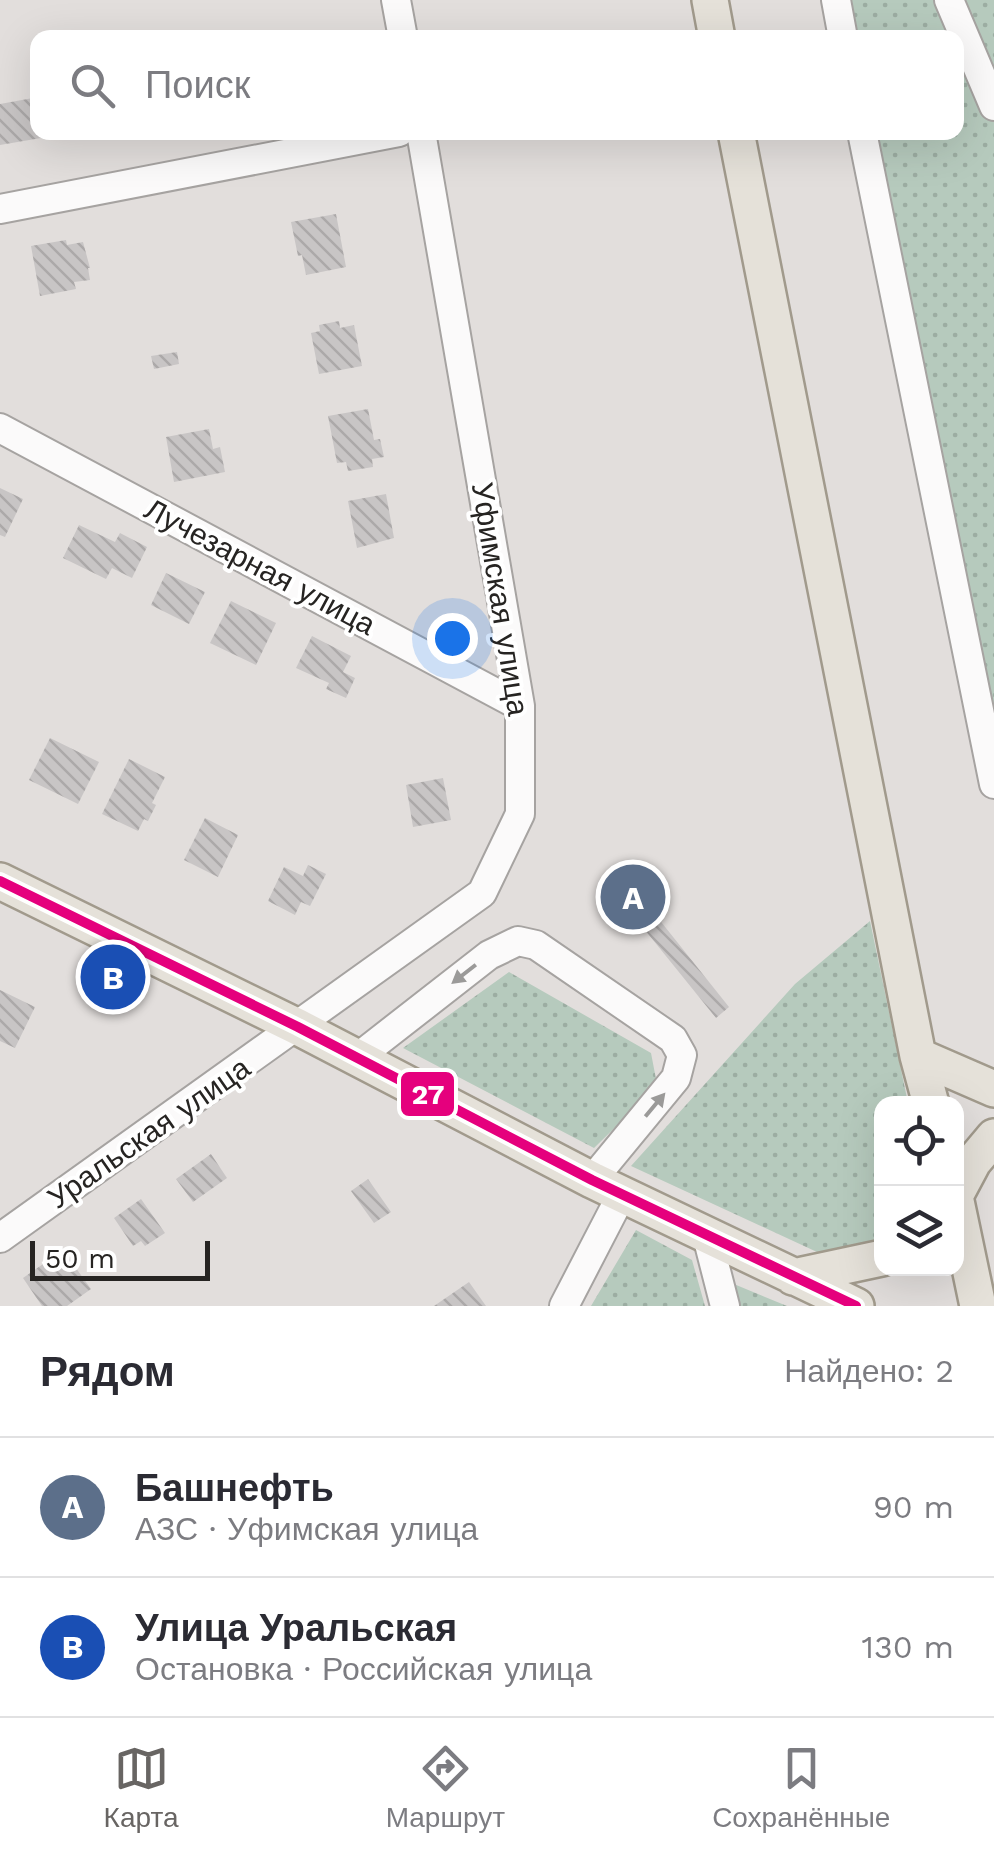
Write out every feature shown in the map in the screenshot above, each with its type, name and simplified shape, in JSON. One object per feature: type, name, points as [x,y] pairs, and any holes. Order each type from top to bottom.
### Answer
[{"type":"main road","points":[[710,0],[716,30]]},
{"type":"main road","points":[[738,140],[929,1096]]},
{"type":"main road","points":[[0,880],[847,1305]]},
{"type":"main road","points":[[918,1056],[994,1090]]},
{"type":"main road","points":[[961,1186],[973,1162],[994,1137]]},
{"type":"main road","points":[[964,1217],[981,1261],[978,1306]]},
{"type":"main road","points":[[792,1277],[874,1260]]},
{"type":"street","points":[[396,0],[402,30]]},
{"type":"street","points":[[836,0],[842,30]]},
{"type":"street","points":[[949,0],[962,30]]},
{"type":"street","points":[[964,35],[994,106]]},
{"type":"street","points":[[0,209],[358,140]]},
{"type":"street","name":"Уфимская улица","points":[[298,1028],[482,894],[520,814],[520,706],[422,140]]},
{"type":"street","points":[[864,140],[994,784]]},
{"type":"street","name":"Лучезарная улица","points":[[0,428],[520,706]]},
{"type":"street","points":[[357,1058],[489,955],[518,941],[536,945],[673,1039],[682,1055],[676,1078],[607,1187],[564,1306]]},
{"type":"street","name":"Уральская улица","points":[[0,1238],[298,1028]]},
{"type":"street","points":[[707,1236],[725,1306]]},
{"type":"green space","points":[[841,0],[994,0],[994,708],[872,140],[964,140],[964,30],[847,30]]},
{"type":"green space","points":[[870,921],[907,1096],[874,1096],[874,1241],[817,1252],[631,1166],[795,984]]},
{"type":"green space","points":[[509,972],[651,1053],[656,1079],[639,1104],[594,1148],[403,1048]]},
{"type":"green space","points":[[636,1230],[692,1260],[705,1306],[591,1306]]},
{"type":"green space","points":[[729,1282],[787,1306],[736,1306]]},
{"type":"building","points":[[30,99],[30,140],[0,145],[0,104]]},
{"type":"building","points":[[336,214],[346,267],[306,275],[291,222]]},
{"type":"building","points":[[66,240],[67,245],[83,242],[90,280],[74,282],[76,289],[40,296],[31,246]]},
{"type":"building","points":[[339,321],[340,328],[354,325],[362,366],[319,374],[311,333],[320,331],[319,325]]},
{"type":"building","points":[[177,352],[179,364],[154,369],[151,356]]},
{"type":"building","points":[[368,409],[374,440],[380,439],[384,457],[372,459],[373,467],[348,471],[346,462],[337,463],[328,416]]},
{"type":"building","points":[[209,429],[213,449],[220,447],[225,472],[174,482],[166,437]]},
{"type":"building","points":[[0,488],[23,499],[5,537],[0,535]]},
{"type":"building","points":[[386,494],[394,538],[357,548],[348,501]]},
{"type":"building","points":[[79,525],[115,542],[120,533],[147,547],[132,578],[112,568],[106,579],[63,558]]},
{"type":"building","points":[[166,573],[205,592],[189,624],[151,605]]},
{"type":"building","points":[[231,601],[276,623],[256,665],[210,643]]},
{"type":"building","points":[[312,636],[351,656],[343,672],[355,678],[346,698],[326,689],[329,683],[296,668]]},
{"type":"building","points":[[50,738],[99,762],[78,804],[29,780]]},
{"type":"building","points":[[129,759],[165,777],[148,821],[144,819],[138,831],[102,814]]},
{"type":"building","points":[[443,778],[451,820],[413,827],[406,785]]},
{"type":"building","points":[[205,818],[238,835],[218,877],[184,860]]},
{"type":"building","points":[[308,865],[326,874],[310,906],[301,902],[295,915],[268,901],[284,867],[303,876]]},
{"type":"building","points":[[643,876],[658,893],[646,903],[729,1007],[716,1018],[632,914],[618,925],[604,907]]},
{"type":"building","points":[[0,990],[35,1007],[15,1048],[0,1041]]},
{"type":"building","points":[[211,1154],[227,1178],[193,1202],[176,1179]]},
{"type":"building","points":[[368,1179],[391,1212],[374,1223],[351,1191]]},
{"type":"building","points":[[141,1199],[165,1233],[145,1246],[141,1241],[133,1246],[114,1218]]},
{"type":"building","points":[[63,1250],[91,1289],[67,1306],[42,1306],[23,1278]]},
{"type":"building","points":[[469,1282],[486,1306],[434,1306]]},
{"type":"transit line","name":"27","points":[[0,881],[298,1027],[592,1180],[856,1306]]},
{"type":"place","name":"Башнефть","points":[[633,897]]},
{"type":"place","name":"Улица Уральская","points":[[113,977]]}]
